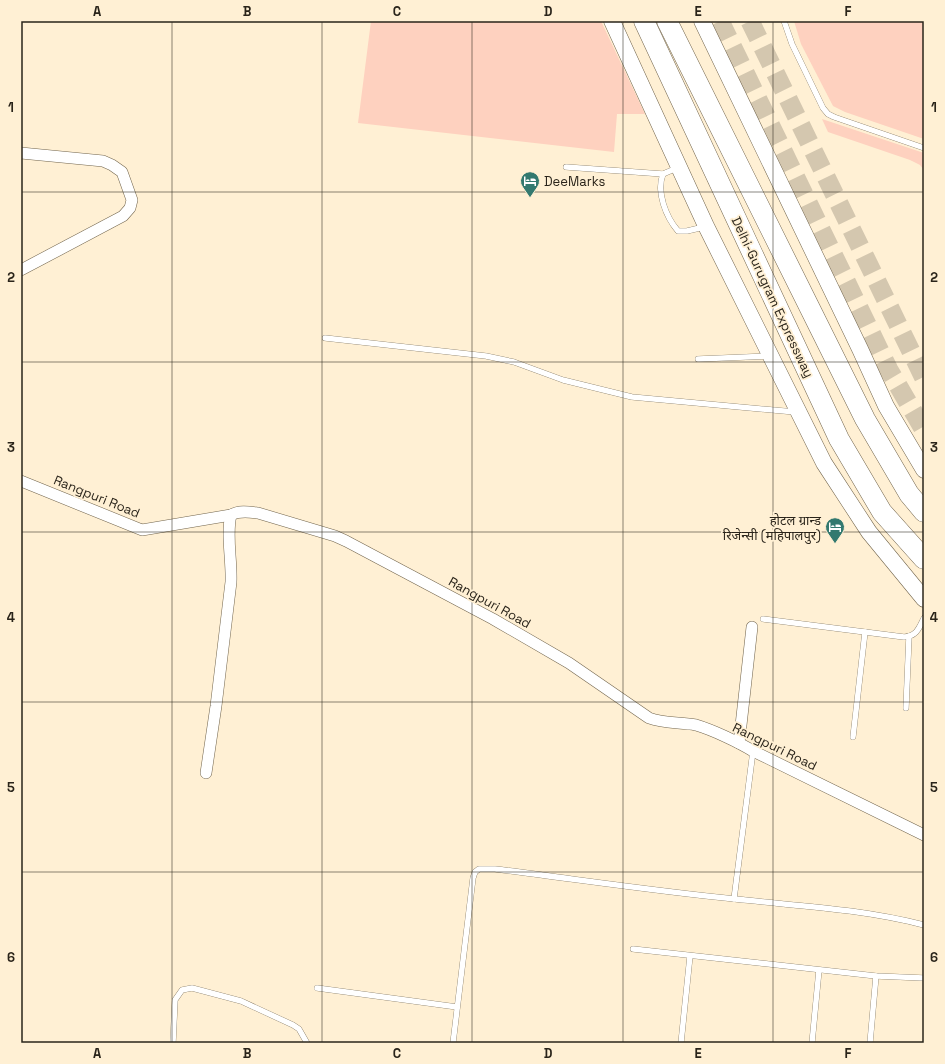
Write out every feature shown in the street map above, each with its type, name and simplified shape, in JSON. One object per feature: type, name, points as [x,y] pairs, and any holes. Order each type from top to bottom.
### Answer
[{"type":"highway","name":"Delhi-Gurugram Expressway","points":[[644,21],[839,439],[882,512],[924,559]]},
{"type":"highway","name":"Delhi-Gurugram Expressway","points":[[667,21],[865,419],[909,494],[924,512]]},
{"type":"main road","points":[[612,21],[706,226],[800,412],[824,463],[869,532],[924,598]]},
{"type":"main road","points":[[702,21],[857,342],[886,406],[924,470]]},
{"type":"street","points":[[21,153],[103,161],[112,164],[122,172],[132,200],[130,208],[123,216],[21,270]]},
{"type":"street","name":"Rangpuri Road","points":[[21,481],[142,530],[231,515],[235,512],[258,513],[335,536],[479,611],[555,655],[649,718],[660,721],[699,726],[739,743],[924,835]]},
{"type":"street","points":[[206,773],[216,706],[231,582],[232,568],[229,528],[231,515]]},
{"type":"street","points":[[739,743],[752,627]]},
{"type":"lane","points":[[784,21],[792,44],[823,108],[828,114],[924,148]]},
{"type":"lane","points":[[566,166],[663,174],[679,167]]},
{"type":"lane","points":[[663,174],[661,181],[662,193],[668,215],[673,225],[678,231],[687,231],[706,226]]},
{"type":"lane","points":[[325,338],[486,356],[514,362],[563,380],[632,397],[780,412],[800,412]]},
{"type":"lane","points":[[698,359],[772,356]]},
{"type":"lane","points":[[763,619],[909,636],[917,632],[924,618]]},
{"type":"lane","points":[[853,737],[865,632]]},
{"type":"lane","points":[[906,708],[909,636]]},
{"type":"lane","points":[[734,899],[753,751]]},
{"type":"lane","points":[[452,1043],[473,878],[475,872],[479,869],[495,869],[734,899],[853,911],[924,925]]},
{"type":"lane","points":[[633,949],[876,976],[924,978]]},
{"type":"lane","points":[[680,1043],[690,956]]},
{"type":"lane","points":[[812,1043],[819,970]]},
{"type":"lane","points":[[870,1043],[876,976]]},
{"type":"lane","points":[[173,1043],[175,1000],[182,990],[192,988],[241,1001],[293,1025],[299,1029],[307,1043]]},
{"type":"lane","points":[[317,988],[457,1007]]},
{"type":"shaded area","points":[[371,21],[601,21],[645,114],[617,114],[614,152],[358,123]]},
{"type":"shaded area","points":[[794,21],[924,21],[924,139],[845,112],[833,106],[801,44]]},
{"type":"shaded area","points":[[822,119],[924,153],[924,170],[920,165],[910,160],[828,132]]},
{"type":"tunnel","points":[[720,21],[889,370],[924,430]]},
{"type":"tunnel","points":[[750,21],[924,378]]},
{"type":"place","name":"DeeMarks","points":[[530,198]]},
{"type":"place","name":"होटल ग्रान्ड रिजेन्सी (महिपालपुर)","points":[[835,544]]}]
